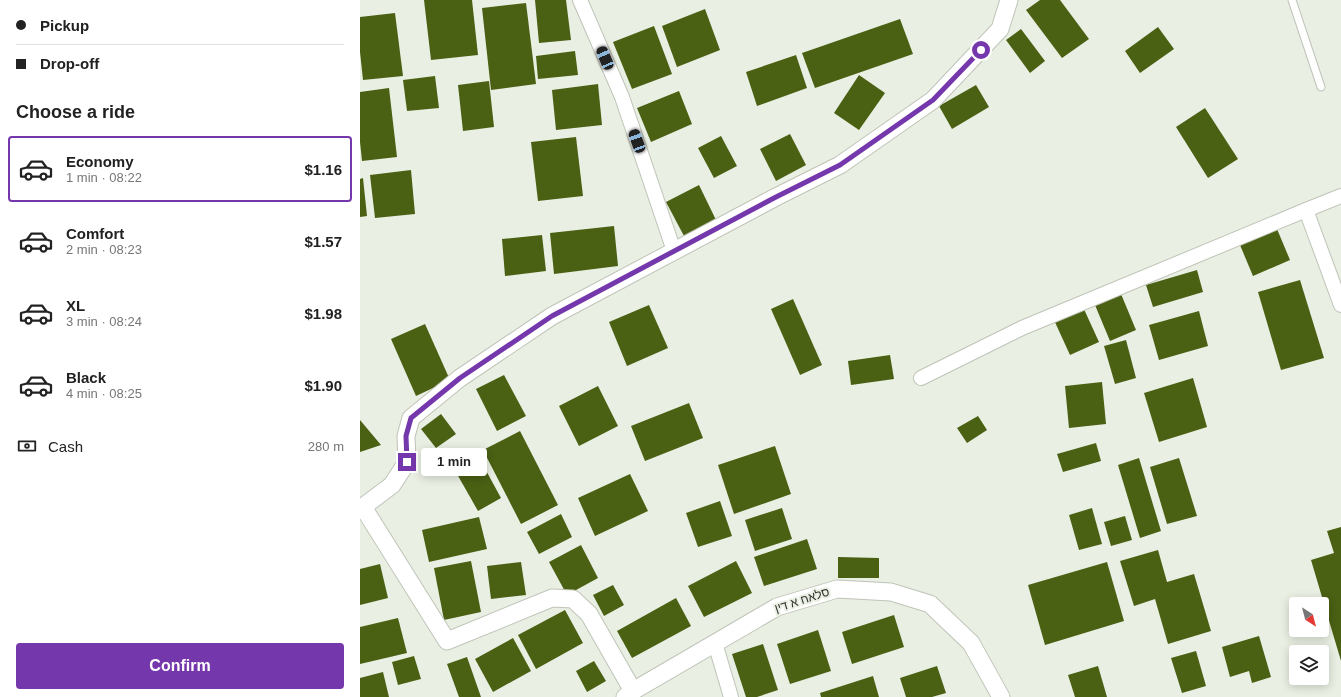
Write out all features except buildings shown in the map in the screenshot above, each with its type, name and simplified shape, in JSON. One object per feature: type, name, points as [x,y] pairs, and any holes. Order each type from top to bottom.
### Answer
[{"type":"street","points":[[580,0],[622,97],[674,251]]},
{"type":"street","points":[[629,694],[589,614],[572,599],[552,598],[447,641],[362,508],[392,485],[407,462],[406,436],[411,418],[460,378],[552,316],[776,197],[840,165],[933,100],[1000,30],[1009,0]]},
{"type":"street","points":[[921,378],[1022,328],[1341,196]]},
{"type":"street","points":[[1306,210],[1341,305]]},
{"type":"street","name":"סלאח א דין","points":[[629,694],[777,606],[837,589],[891,592],[930,604],[971,643],[1001,697]]},
{"type":"street","points":[[715,643],[731,697]]},
{"type":"lane","points":[[1292,0],[1321,87]]},
{"type":"route","points":[[407,462],[406,436],[411,418],[460,378],[552,316],[776,197],[840,165],[933,100],[981,50]]}]
